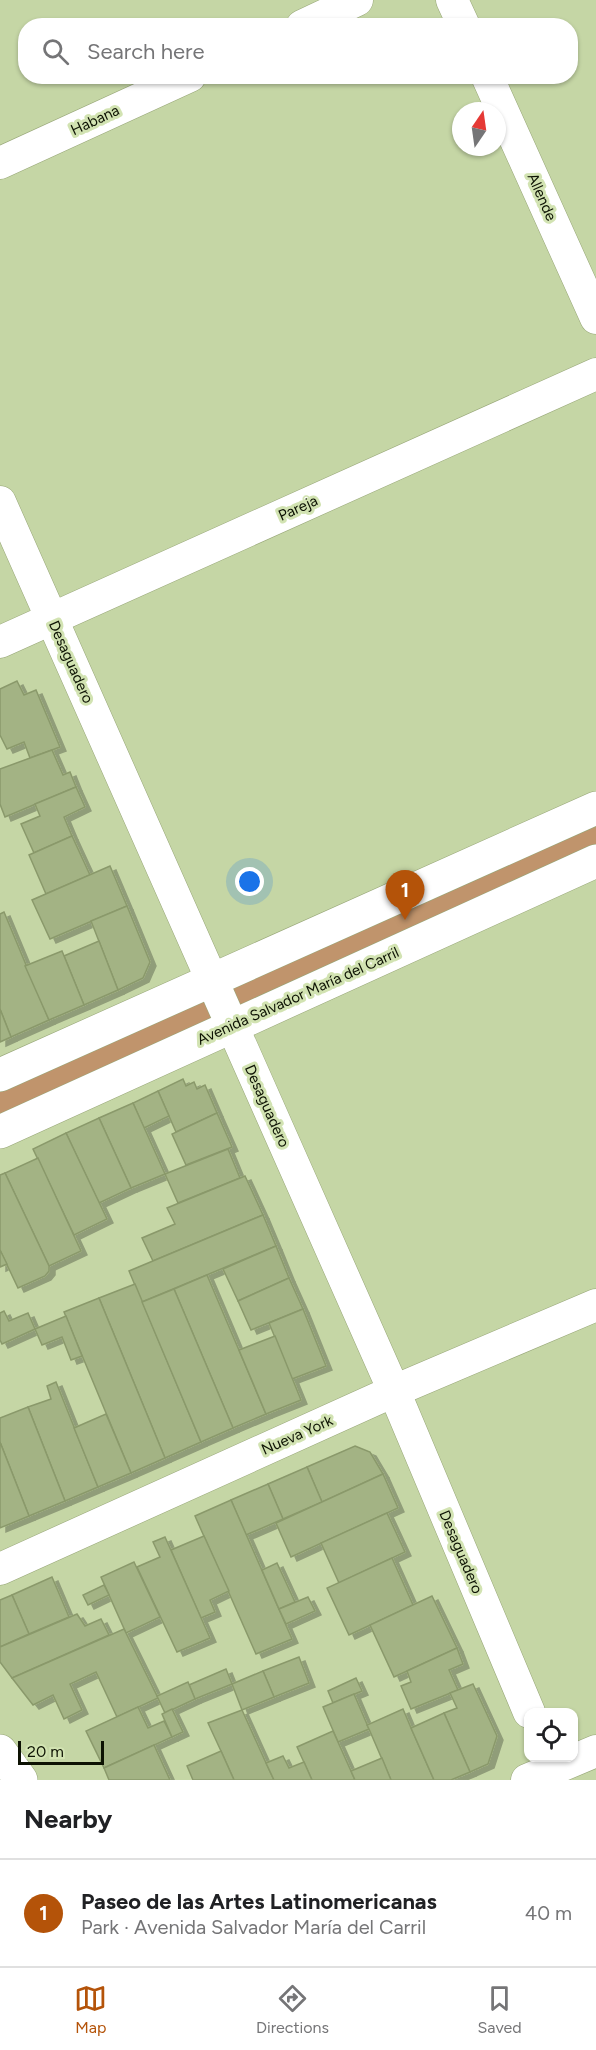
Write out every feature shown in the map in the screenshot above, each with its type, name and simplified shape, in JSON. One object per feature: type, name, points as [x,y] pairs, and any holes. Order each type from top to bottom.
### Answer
[{"type":"street","points":[[319,18],[357,0]]},
{"type":"street","points":[[452,0],[460,18]]},
{"type":"street","name":"Habana","points":[[0,164],[173,84]]},
{"type":"street","name":"Allende","points":[[491,84],[596,318]]},
{"type":"street","name":"Pareja","points":[[0,642],[596,374]]},
{"type":"street","name":"Desaguadero","points":[[0,502],[394,1391],[527,1708]]},
{"type":"street","points":[[0,1075],[596,808]]},
{"type":"street","name":"Avenida Salvador María del Carril","points":[[0,1132],[596,861]]},
{"type":"street","name":"Nueva York","points":[[0,1569],[394,1391],[596,1305]]},
{"type":"street","points":[[0,1751],[21,1780]]},
{"type":"street","points":[[546,1772],[596,1751]]},
{"type":"shaded area","points":[[596,808],[596,861],[0,1132],[0,1075]]},
{"type":"building","points":[[17,681],[24,695],[36,690],[60,747],[30,758],[24,742],[7,749],[0,735],[0,689]]},
{"type":"building","points":[[52,750],[63,775],[70,772],[76,787],[5,817],[0,804],[0,769]]},
{"type":"building","points":[[76,787],[85,807],[64,817],[72,836],[34,853],[21,824],[40,816],[35,804]]},
{"type":"building","points":[[72,836],[90,875],[46,894],[29,855]]},
{"type":"building","points":[[110,866],[127,906],[50,939],[32,900]]},
{"type":"building","points":[[127,906],[150,962],[143,978],[118,990],[91,921]]},
{"type":"building","points":[[4,912],[49,1020],[11,1037],[0,1009],[0,914]]},
{"type":"building","points":[[99,941],[118,990],[84,1005],[64,956]]},
{"type":"building","points":[[62,951],[84,1005],[49,1020],[25,966]]},
{"type":"building","points":[[0,1009],[11,1037],[0,1042]]},
{"type":"building","points":[[183,1079],[186,1086],[194,1082],[197,1089],[205,1085],[217,1113],[176,1132],[158,1091]]},
{"type":"building","points":[[158,1091],[169,1116],[144,1128],[133,1103]]},
{"type":"building","points":[[133,1103],[165,1174],[131,1188],[99,1118]]},
{"type":"building","points":[[217,1113],[232,1147],[186,1165],[172,1134]]},
{"type":"building","points":[[99,1118],[131,1188],[99,1203],[66,1133]]},
{"type":"building","points":[[66,1133],[107,1219],[74,1235],[33,1149]]},
{"type":"building","points":[[228,1149],[240,1178],[178,1203],[165,1174]]},
{"type":"building","points":[[38,1158],[81,1251],[49,1266],[5,1173]]},
{"type":"building","points":[[5,1173],[49,1266],[49,1271],[45,1276],[18,1288],[0,1250],[0,1175]]},
{"type":"building","points":[[245,1176],[263,1215],[153,1261],[142,1238],[175,1224],[167,1208]]},
{"type":"building","points":[[263,1215],[276,1246],[142,1302],[129,1271]]},
{"type":"building","points":[[276,1246],[289,1278],[238,1301],[223,1269]]},
{"type":"building","points":[[0,1250],[7,1264],[0,1267]]},
{"type":"building","points":[[207,1275],[266,1414],[233,1428],[174,1289]]},
{"type":"building","points":[[289,1278],[303,1309],[251,1330],[238,1301]]},
{"type":"building","points":[[135,1284],[201,1442],[165,1458],[99,1298]]},
{"type":"building","points":[[174,1289],[233,1428],[201,1442],[142,1302]]},
{"type":"building","points":[[99,1298],[165,1458],[131,1473],[64,1312]]},
{"type":"building","points":[[303,1309],[326,1366],[292,1379],[269,1323]]},
{"type":"building","points":[[4,1311],[9,1321],[28,1313],[35,1329],[2,1344],[0,1313]]},
{"type":"building","points":[[66,1316],[82,1356],[71,1360],[62,1337],[42,1345],[35,1329]]},
{"type":"building","points":[[275,1336],[301,1400],[266,1414],[239,1350]]},
{"type":"building","points":[[56,1382],[98,1487],[65,1501],[28,1407],[51,1399],[47,1386]]},
{"type":"building","points":[[28,1407],[65,1501],[29,1516],[0,1442],[0,1418]]},
{"type":"building","points":[[106,1414],[131,1473],[98,1487],[74,1428]]},
{"type":"building","points":[[0,1442],[29,1516],[0,1528]]},
{"type":"building","points":[[355,1446],[370,1452],[383,1474],[322,1502],[307,1467]]},
{"type":"building","points":[[307,1467],[322,1502],[283,1519],[268,1484]]},
{"type":"building","points":[[383,1474],[398,1508],[291,1557],[276,1523]]},
{"type":"building","points":[[268,1484],[283,1519],[246,1535],[231,1500]]},
{"type":"building","points":[[231,1500],[292,1639],[256,1654],[195,1516]]},
{"type":"building","points":[[387,1513],[405,1552],[339,1583],[321,1543]]},
{"type":"building","points":[[204,1536],[229,1591],[210,1600],[215,1612],[201,1618],[171,1550]]},
{"type":"building","points":[[165,1537],[210,1638],[177,1652],[137,1567],[160,1557],[153,1542]]},
{"type":"building","points":[[392,1558],[413,1605],[349,1635],[327,1588]]},
{"type":"building","points":[[134,1562],[160,1617],[126,1633],[101,1577]]},
{"type":"building","points":[[277,1563],[295,1602],[279,1609],[262,1570]]},
{"type":"building","points":[[52,1577],[69,1617],[29,1634],[12,1595]]},
{"type":"building","points":[[104,1585],[109,1595],[88,1605],[83,1595]]},
{"type":"building","points":[[12,1595],[29,1634],[0,1647],[0,1600]]},
{"type":"building","points":[[432,1596],[457,1648],[394,1677],[370,1625]]},
{"type":"building","points":[[308,1597],[315,1611],[286,1624],[279,1609]]},
{"type":"building","points":[[77,1614],[85,1626],[101,1619],[109,1635],[12,1678],[0,1662],[0,1647]]},
{"type":"building","points":[[124,1629],[158,1698],[117,1717],[96,1672],[70,1684],[82,1710],[64,1719],[53,1695],[33,1705],[12,1678]]},
{"type":"building","points":[[457,1648],[463,1664],[449,1670],[458,1690],[411,1709],[401,1686],[411,1682],[407,1671]]},
{"type":"building","points":[[299,1657],[309,1683],[274,1697],[263,1671]]},
{"type":"building","points":[[226,1669],[232,1684],[195,1699],[189,1685]]},
{"type":"building","points":[[263,1671],[274,1697],[242,1710],[232,1684]]},
{"type":"building","points":[[356,1678],[362,1691],[333,1703],[328,1691]]},
{"type":"building","points":[[188,1682],[195,1699],[165,1713],[157,1696]]},
{"type":"building","points":[[473,1684],[497,1736],[488,1764],[470,1772],[444,1713],[457,1708],[450,1693]]},
{"type":"building","points":[[354,1694],[369,1729],[338,1742],[323,1707]]},
{"type":"building","points":[[138,1707],[148,1728],[164,1721],[172,1737],[104,1768],[86,1731]]},
{"type":"building","points":[[172,1709],[183,1732],[172,1737],[162,1714]]},
{"type":"building","points":[[403,1709],[434,1780],[391,1780],[367,1725]]},
{"type":"building","points":[[242,1710],[274,1780],[234,1780],[208,1723]]},
{"type":"building","points":[[444,1713],[470,1772],[451,1780],[434,1780],[411,1728]]},
{"type":"building","points":[[333,1731],[355,1780],[312,1780],[297,1747]]},
{"type":"building","points":[[154,1745],[170,1780],[109,1780],[104,1768]]},
{"type":"building","points":[[221,1751],[234,1780],[193,1780],[187,1766]]},
{"type":"building","points":[[283,1756],[289,1768],[304,1762],[312,1780],[274,1780],[266,1763]]},
{"type":"building","points":[[382,1758],[391,1780],[355,1780],[351,1771]]},
{"type":"place","name":"Paseo de las Artes Latinomericanas","points":[[405,920]]}]
